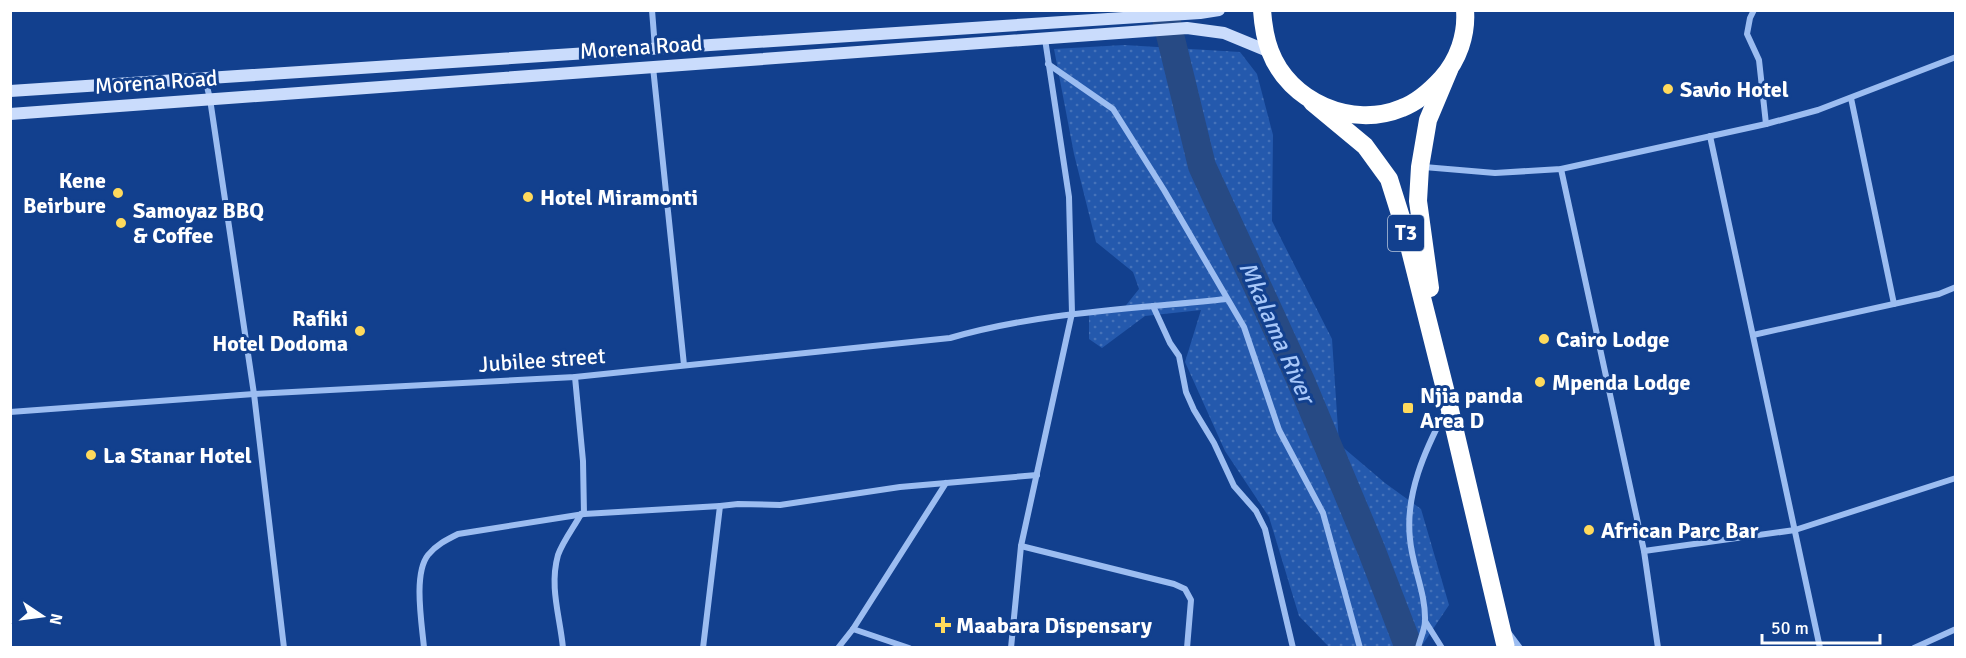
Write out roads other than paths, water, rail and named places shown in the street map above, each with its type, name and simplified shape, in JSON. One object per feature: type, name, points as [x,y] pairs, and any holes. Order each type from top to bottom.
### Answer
[{"type":"highway","name":"T3","points":[[1263,10],[1264,31],[1270,52],[1280,72],[1295,89],[1365,146],[1389,179],[1405,230],[1448,399],[1506,648]]},
{"type":"highway","name":"T3","points":[[1448,399],[1418,201],[1420,167],[1428,120],[1461,46],[1466,10]]},
{"type":"highway","name":"T3","points":[[1312,102],[1341,113],[1372,116],[1402,108],[1429,93],[1449,69]]},
{"type":"main road","name":"Morena Road","points":[[10,91],[1219,10]]},
{"type":"main road","name":"Morena Road","points":[[10,114],[1187,28],[1224,33],[1270,52]]},
{"type":"street","points":[[652,10],[655,48]]},
{"type":"street","points":[[1754,10],[1749,18],[1747,34],[1759,60],[1766,124]]},
{"type":"street","points":[[1011,648],[1021,546],[1072,313],[1069,197],[1045,38]]},
{"type":"street","points":[[1420,167],[1495,173],[1561,169],[1766,124],[1818,110],[1956,57]]},
{"type":"street","points":[[1048,64],[1113,109],[1164,190],[1244,327],[1279,430],[1323,513],[1360,648]]},
{"type":"street","points":[[653,67],[684,365]]},
{"type":"street","points":[[205,78],[254,394],[284,648]]},
{"type":"street","points":[[1851,98],[1894,304]]},
{"type":"street","points":[[1710,136],[1820,648]]},
{"type":"street","points":[[1561,169],[1644,551],[1658,648]]},
{"type":"street","points":[[1753,335],[1939,294],[1956,287]]},
{"type":"street","name":"Jubilee street","points":[[10,412],[254,394],[574,377],[950,338],[992,326],[1072,313],[1227,298]]},
{"type":"street","points":[[1154,306],[1170,343],[1179,356],[1186,392],[1194,410],[1214,443],[1234,486],[1256,511],[1265,529],[1293,648]]},
{"type":"street","points":[[563,648],[554,593],[554,576],[559,553],[582,514],[583,461],[574,377]]},
{"type":"street","points":[[1418,648],[1425,621],[1409,538],[1411,513],[1415,482],[1425,451],[1448,399]]},
{"type":"street","points":[[424,648],[421,571],[426,557],[439,543],[458,534],[582,514],[738,504],[780,505],[900,487],[1037,475]]},
{"type":"street","points":[[1644,551],[1795,530],[1956,478]]},
{"type":"street","points":[[838,648],[853,629],[946,483]]},
{"type":"street","points":[[703,648],[720,506]]},
{"type":"street","points":[[1021,546],[1174,584],[1185,589],[1191,600],[1187,648]]},
{"type":"street","points":[[1425,621],[1442,648]]},
{"type":"street","points":[[1500,622],[1520,648]]},
{"type":"street","points":[[1914,648],[1956,628]]},
{"type":"street","points":[[853,629],[909,648]]},
{"type":"waterway","name":"Mkalama River","points":[[1164,10],[1202,166],[1300,379],[1371,549],[1409,648]]},
{"type":"place","name":"Savio Hotel","points":[[1668,89]]},
{"type":"place","name":"Kene Beirbure","points":[[118,193]]},
{"type":"place","name":"Hotel Miramonti","points":[[528,197]]},
{"type":"place","name":"Samoyaz BBQ & Coffee","points":[[121,223]]},
{"type":"place","name":"Rafiki Hotel Dodoma","points":[[360,331]]},
{"type":"place","name":"Cairo Lodge","points":[[1544,339]]},
{"type":"place","name":"Mpenda Lodge","points":[[1540,382]]},
{"type":"place","name":"Njia panda Area D","points":[[1408,408]]},
{"type":"place","name":"La Stanar Hotel","points":[[91,455]]},
{"type":"place","name":"African Parc Bar","points":[[1589,530]]},
{"type":"place","name":"Maabara Dispensary","points":[[943,625]]}]
